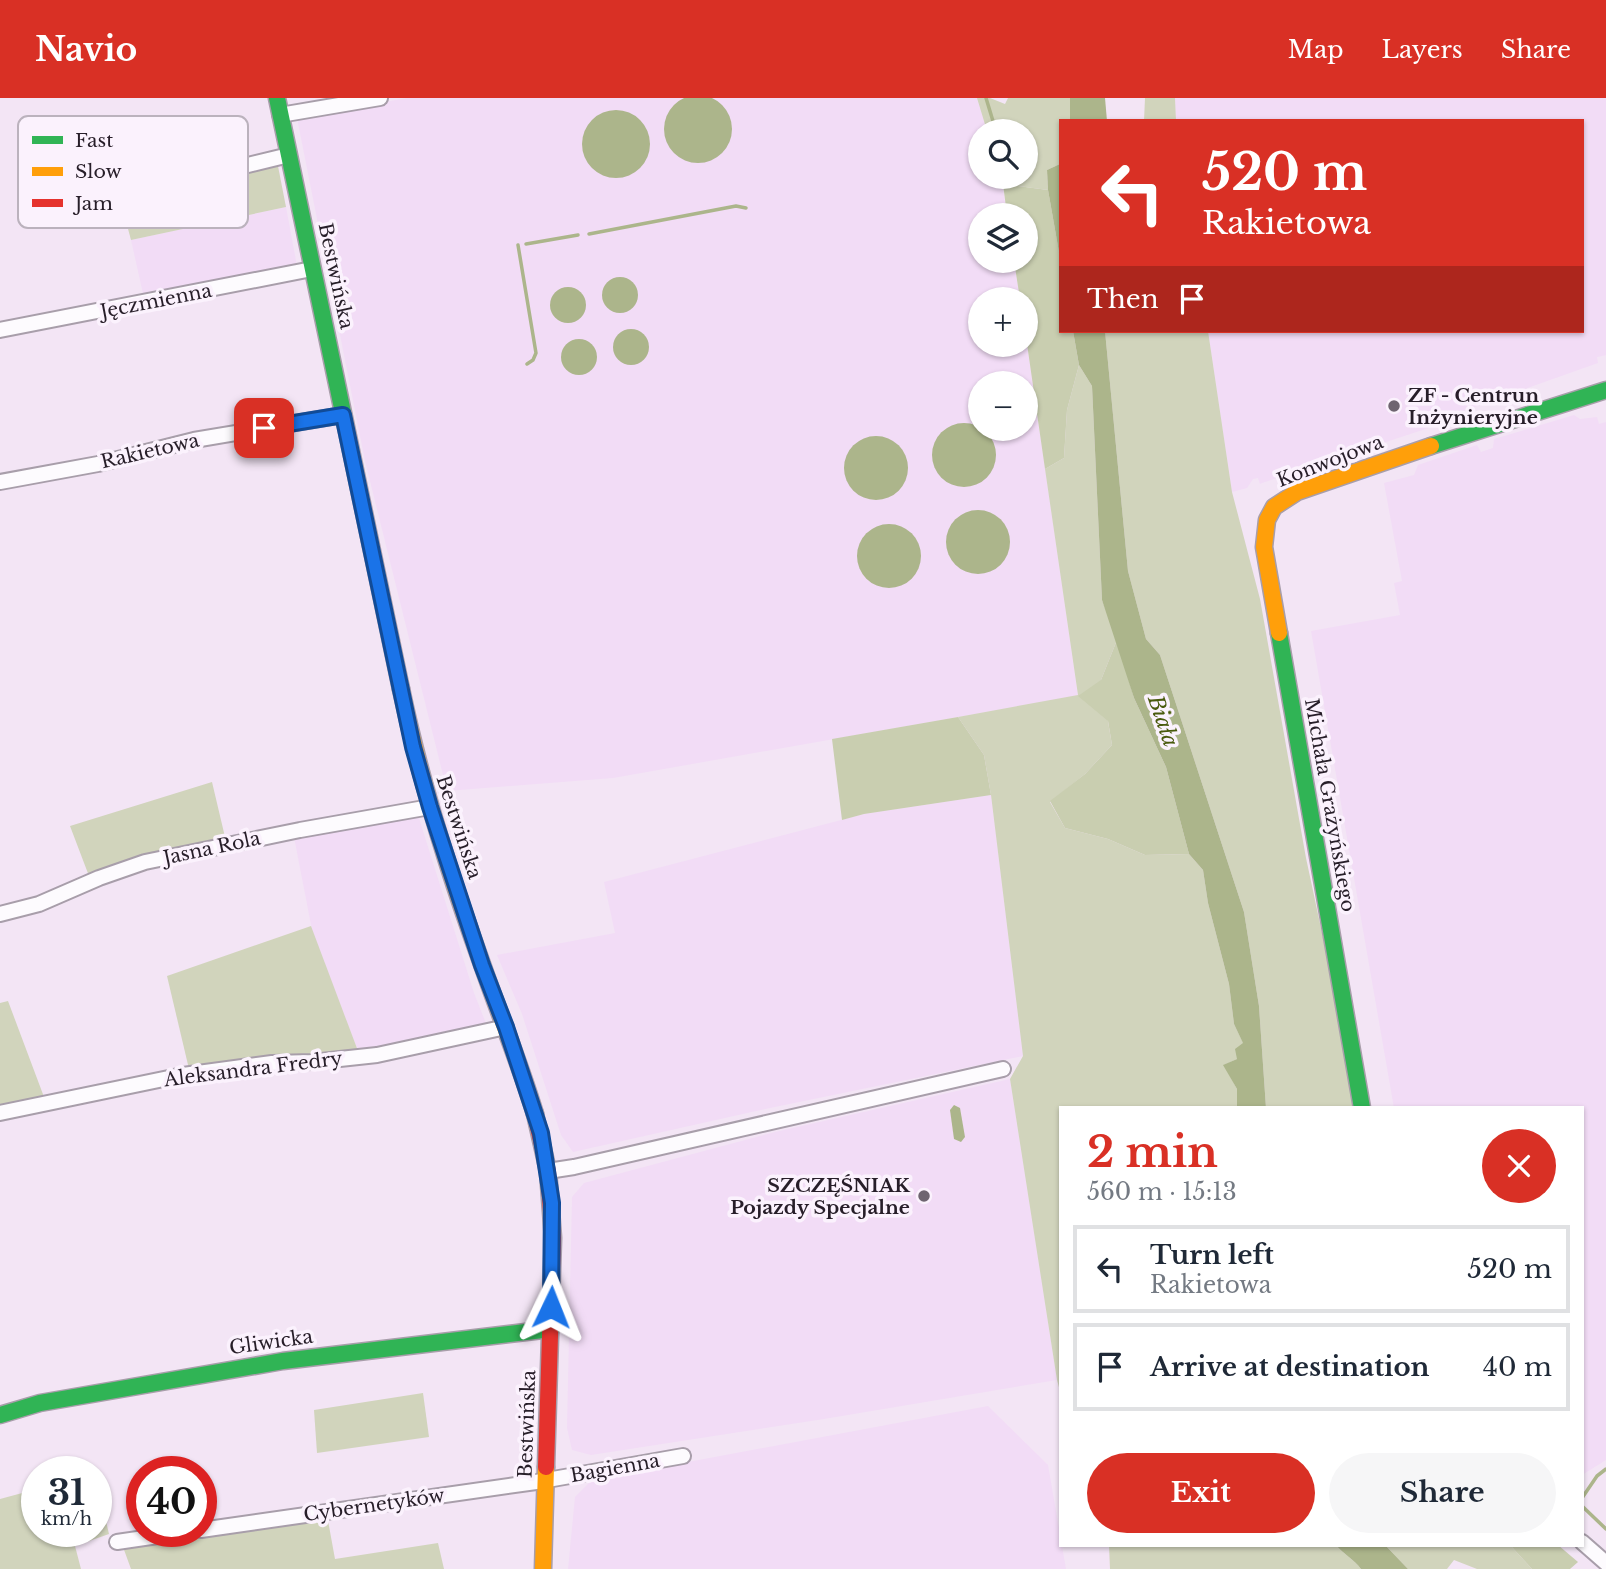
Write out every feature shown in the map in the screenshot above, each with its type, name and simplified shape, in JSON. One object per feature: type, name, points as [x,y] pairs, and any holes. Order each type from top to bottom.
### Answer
[{"type":"street","name":"Bestwińska","points":[[276,98],[413,747],[482,965],[506,1027],[541,1133],[548,1171],[553,1238],[543,1569]]},
{"type":"street","points":[[280,115],[380,98]]},
{"type":"street","points":[[248,165],[289,155]]},
{"type":"street","name":"Jęczmienna","points":[[0,330],[312,269]]},
{"type":"street","name":"Konwojowa","points":[[1270,510],[1279,500],[1297,492],[1606,390]]},
{"type":"street","name":"Rakietowa","points":[[0,482],[98,464],[194,440],[343,415]]},
{"type":"street","name":"Michała Grażyńskiego","points":[[1270,510],[1264,527],[1264,547],[1362,1106]]},
{"type":"street","name":"Jasna Rola","points":[[0,914],[39,904],[145,862],[430,807]]},
{"type":"street","name":"Aleksandra Fredry","points":[[0,1113],[183,1075],[272,1063],[377,1055],[506,1027]]},
{"type":"street","points":[[548,1171],[1003,1069]]},
{"type":"street","name":"Gliwicka","points":[[0,1415],[40,1403],[283,1361],[551,1329]]},
{"type":"street","name":"Bagienna","points":[[547,1480],[683,1456]]},
{"type":"street","name":"Cybernetyków","points":[[217,1528],[547,1480]]},
{"type":"street","points":[[117,1542],[126,1541]]},
{"type":"street","points":[[1584,1544],[1606,1563]]},
{"type":"shaded area","points":[[407,98],[977,98],[983,119],[968,119],[968,189],[1003,189],[1005,203],[968,203],[968,273],[1016,273],[1018,287],[968,287],[968,357],[1029,357],[1031,371],[968,371],[968,441],[1038,441],[1038,420],[1078,696],[613,778],[447,791],[365,461],[297,118]]},
{"type":"shaded area","points":[[977,98],[990,98],[1005,104],[1008,98],[1070,98],[1070,119],[1059,119],[1059,164],[1047,170],[1048,190],[1038,189],[1038,119],[983,119]]},
{"type":"shaded area","points":[[1145,98],[1175,98],[1176,119],[1144,119]]},
{"type":"shaded area","points":[[1175,98],[1606,98],[1606,355],[1597,357],[1598,363],[1463,411],[1465,416],[1260,484],[1258,478],[1253,479],[1247,488],[1232,492],[1208,333],[1584,333],[1584,119],[1176,119]]},
{"type":"shaded area","points":[[277,161],[286,207],[248,215],[248,168]]},
{"type":"shaded area","points":[[1004,189],[1048,190],[1059,252],[1059,333],[1073,333],[1079,365],[1067,410],[1064,458],[1045,469],[1038,420],[1038,371],[1031,371],[1029,357],[1038,357],[1038,287],[1018,287],[1016,273],[1038,273],[1038,203],[1005,203]]},
{"type":"shaded area","points":[[286,207],[297,266],[144,298],[131,240],[187,228],[248,228],[248,215]]},
{"type":"shaded area","points":[[128,228],[187,228],[131,240]]},
{"type":"shaded area","points":[[1105,333],[1208,333],[1232,492],[1260,599],[1306,858],[1357,1106],[1266,1106],[1259,1006],[1244,912],[1160,655],[1146,639],[1128,571]]},
{"type":"shaded area","points":[[1079,365],[1092,386],[1102,600],[1117,640],[1101,680],[1112,745],[1085,774],[1050,802],[1065,828],[1108,839],[1145,855],[1189,854],[1203,870],[1208,903],[1229,984],[1234,1024],[1244,1044],[1237,1059],[1224,1065],[1237,1089],[1237,1106],[1059,1106],[1059,1387],[1010,1079],[1023,1056],[991,795],[984,755],[958,717],[1078,695],[1045,469],[1064,458],[1067,410]]},
{"type":"shaded area","points":[[1574,415],[1580,419],[1597,417],[1599,424],[1606,422],[1606,1460],[1584,1474],[1584,1106],[1394,1106],[1311,631],[1400,615],[1394,583],[1402,581],[1384,483],[1414,475],[1418,465],[1477,445],[1481,452],[1493,448],[1494,439]]},
{"type":"shaded area","points":[[1117,640],[1134,698],[1166,767],[1189,854],[1145,855],[1108,839],[1065,828],[1050,801],[1085,774],[1112,745],[1108,721],[1078,696],[1101,680]]},
{"type":"shaded area","points":[[958,717],[984,755],[991,795],[864,814],[842,820],[832,739]]},
{"type":"shaded area","points":[[212,782],[225,837],[144,855],[89,876],[70,826]]},
{"type":"shaded area","points":[[991,795],[1023,1056],[573,1152],[561,1135],[522,1014],[497,955],[615,933],[604,882],[864,814]]},
{"type":"shaded area","points":[[418,815],[487,1026],[358,1051],[313,935],[294,837]]},
{"type":"shaded area","points":[[311,926],[358,1051],[189,1069],[167,976]]},
{"type":"shaded area","points":[[8,1001],[44,1097],[0,1107],[0,1003]]},
{"type":"shaded area","points":[[1010,1079],[1057,1380],[591,1455],[572,1450],[567,1428],[572,1197],[584,1183],[775,1132]]},
{"type":"shaded area","points":[[423,1393],[429,1437],[317,1453],[314,1410]]},
{"type":"shaded area","points":[[988,1406],[1048,1465],[1059,1529],[1059,1547],[1062,1547],[1066,1569],[568,1569],[575,1497],[592,1480]]},
{"type":"shaded area","points":[[21,1493],[21,1547],[75,1547],[81,1569],[0,1569],[0,1499]]},
{"type":"shaded area","points":[[327,1515],[335,1559],[438,1543],[444,1569],[131,1569],[123,1547],[217,1547],[217,1532]]},
{"type":"shaded area","points":[[1109,1547],[1338,1547],[1361,1569],[1110,1569]]},
{"type":"shaded area","points":[[1387,1547],[1512,1547],[1532,1569],[1477,1569],[1454,1560],[1447,1569],[1408,1569]]},
{"type":"shaded area","points":[[1512,1547],[1560,1547],[1578,1562],[1570,1569],[1532,1569]]},
{"type":"water","points":[[705,95],[726,110],[732,122],[730,142],[722,153],[705,163],[691,163],[674,153],[666,142],[664,122],[674,105],[685,97]]},
{"type":"water","points":[[1070,98],[1105,98],[1107,119],[1070,119]]},
{"type":"water","points":[[609,110],[623,110],[635,115],[645,125],[650,144],[645,163],[635,173],[623,178],[609,178],[597,173],[587,163],[582,151],[582,137],[587,125],[597,115]]},
{"type":"water","points":[[1059,164],[1059,252],[1048,190],[1047,170]]},
{"type":"water","points":[[620,277],[633,282],[638,295],[633,308],[620,313],[607,308],[602,295],[607,282]]},
{"type":"water","points":[[568,287],[581,292],[586,305],[581,318],[568,323],[555,318],[550,305],[555,292]]},
{"type":"water","points":[[631,329],[644,334],[649,347],[644,360],[631,365],[618,360],[613,347],[618,334]]},
{"type":"water","name":"Biała","points":[[1073,333],[1105,333],[1128,571],[1146,639],[1160,655],[1244,912],[1259,1006],[1266,1106],[1237,1106],[1237,1089],[1223,1065],[1237,1059],[1235,1049],[1243,1043],[1234,1024],[1229,984],[1208,903],[1203,870],[1189,854],[1166,767],[1134,698],[1102,600],[1092,386],[1079,365]]},
{"type":"water","points":[[579,339],[592,344],[597,357],[592,370],[579,375],[566,370],[561,357],[566,344]]},
{"type":"water","points":[[964,423],[968,424],[968,441],[992,441],[995,461],[987,478],[964,487],[941,478],[932,455],[941,432]]},
{"type":"water","points":[[876,436],[899,445],[908,468],[899,491],[876,500],[853,491],[844,468],[853,445]]},
{"type":"water","points":[[978,510],[1001,519],[1010,542],[1001,565],[978,574],[955,565],[946,542],[955,519]]},
{"type":"water","points":[[889,524],[912,533],[921,556],[912,579],[889,588],[866,579],[857,556],[866,533]]},
{"type":"water","points":[[954,1105],[960,1108],[965,1137],[961,1142],[954,1139],[950,1110]]},
{"type":"water","points":[[1338,1547],[1387,1547],[1408,1569],[1361,1569]]},
{"type":"waterway","points":[[986,98],[992,119]]},
{"type":"waterway","points":[[589,234],[736,206],[746,208]]},
{"type":"waterway","points":[[526,244],[578,235]]},
{"type":"waterway","points":[[518,245],[536,353],[533,360],[527,364]]},
{"type":"waterway","points":[[1584,1495],[1597,1476],[1606,1469]]},
{"type":"waterway","points":[[1584,1508],[1606,1529]]},
{"type":"traffic: fast","points":[[277,98],[401,689]]},
{"type":"traffic: fast","points":[[1431,446],[1606,390]]},
{"type":"traffic: fast","points":[[1279,633],[1362,1106]]},
{"type":"traffic: fast","points":[[0,1415],[40,1403],[283,1361],[551,1329]]},
{"type":"traffic: slow","points":[[1279,633],[1264,547],[1267,520],[1274,507],[1297,492],[1431,446]]},
{"type":"traffic: slow","points":[[401,689],[427,795],[448,864],[535,1114]]},
{"type":"traffic: slow","points":[[543,1569],[546,1467]]},
{"type":"traffic: jam","points":[[535,1114],[548,1171],[553,1238],[546,1467]]},
{"type":"place","name":"ZF - Centrun Inżynieryjne","points":[[1394,406]]},
{"type":"place","name":"SZCZĘŚNIAK Pojazdy Specjalne","points":[[924,1196]]},
{"type":"route","points":[[264,428],[343,415],[413,747],[482,965],[506,1027],[541,1133],[552,1203],[551,1307]]}]
